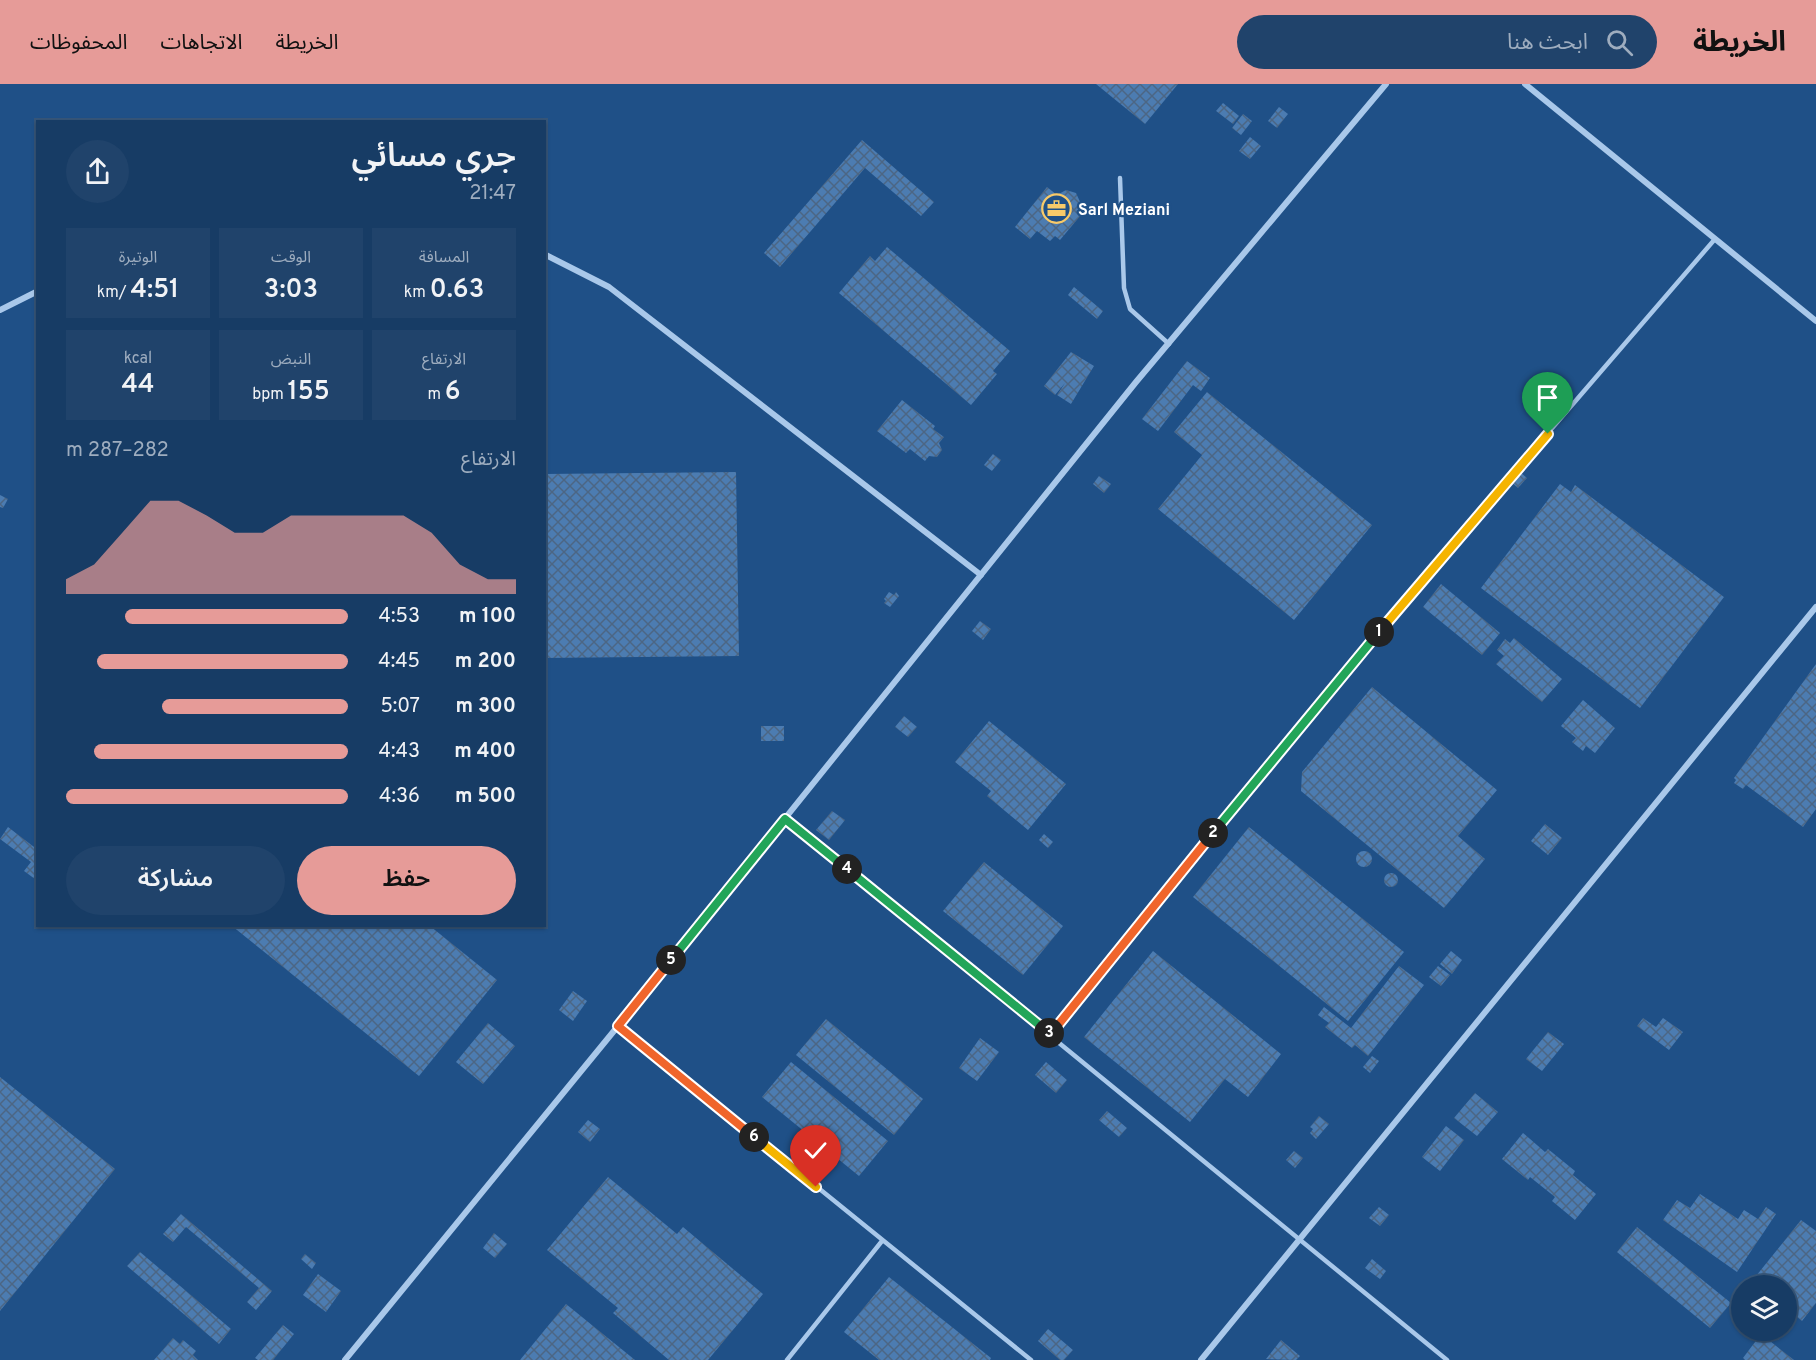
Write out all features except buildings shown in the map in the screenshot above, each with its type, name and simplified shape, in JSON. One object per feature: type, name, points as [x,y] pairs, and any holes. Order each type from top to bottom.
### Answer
[{"type":"street","points":[[345,1360],[618,1026],[1168,344],[1386,84]]},
{"type":"street","points":[[1525,84],[1816,321]]},
{"type":"street","points":[[546,255],[609,287],[981,575]]},
{"type":"street","points":[[0,310],[36,292]]},
{"type":"street","points":[[1201,1360],[1816,607]]},
{"type":"lane","points":[[1120,178],[1124,288],[1130,309],[1168,344]]},
{"type":"lane","points":[[1050,1035],[1241,798],[1406,599],[1715,239]]},
{"type":"lane","points":[[785,819],[1447,1360]]},
{"type":"lane","points":[[618,1026],[1031,1360]]},
{"type":"lane","points":[[787,1360],[882,1241]]},
{"type":"place","name":"Sarl Meziani","points":[[1057,209]]},
{"type":"route","points":[[816,1187],[618,1026],[785,819],[1050,1035],[1241,798],[1436,563],[1548,434]]}]
